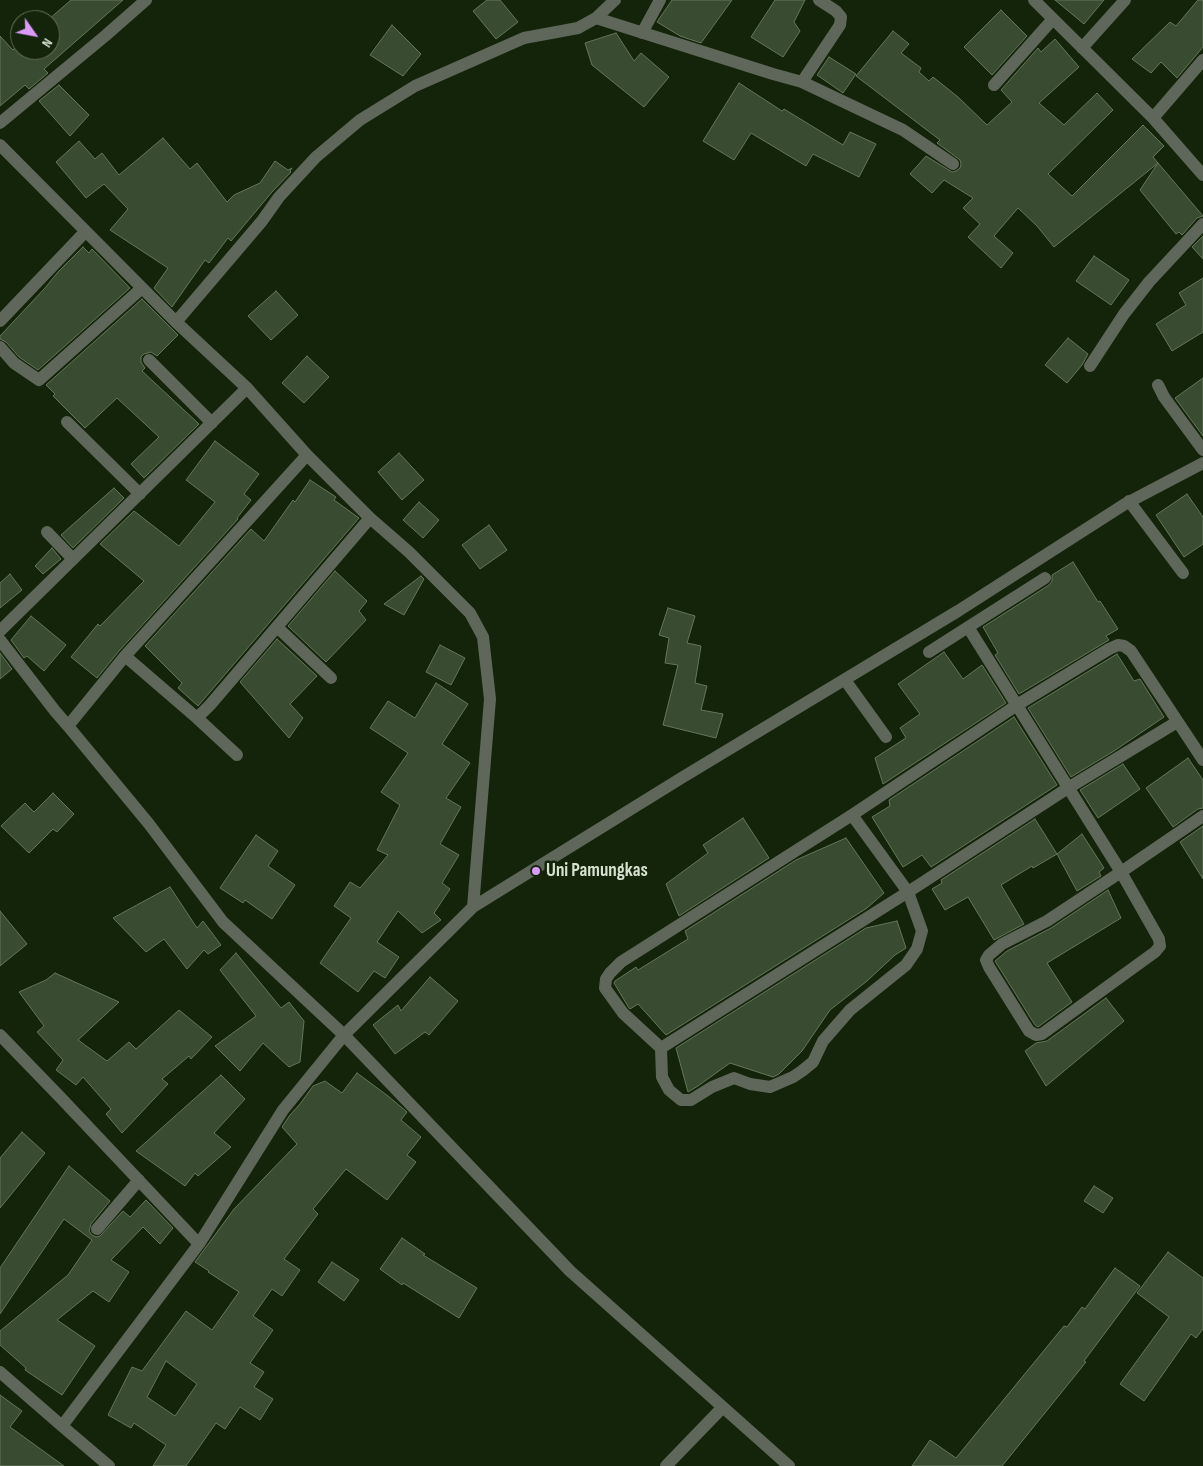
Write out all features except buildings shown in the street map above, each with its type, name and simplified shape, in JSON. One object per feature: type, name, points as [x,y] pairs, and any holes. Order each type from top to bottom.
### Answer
[{"type":"street","points":[[0,123],[146,0]]},
{"type":"street","points":[[176,322],[262,221],[280,197],[316,157],[360,120],[415,86],[524,38],[578,28],[596,18],[614,0]]},
{"type":"street","points":[[642,33],[660,0]]},
{"type":"street","points":[[802,82],[840,25],[840,17],[836,11],[820,0]]},
{"type":"street","points":[[1034,0],[1152,118],[1203,175]]},
{"type":"street","points":[[1082,48],[1125,0]]},
{"type":"street","points":[[596,18],[802,82],[903,130],[953,164]]},
{"type":"street","points":[[994,85],[1053,19]]},
{"type":"street","points":[[1152,118],[1203,60]]},
{"type":"street","points":[[0,145],[176,322],[247,388],[307,455],[370,518],[409,552],[470,613],[483,637],[490,699],[473,908]]},
{"type":"street","points":[[1090,366],[1124,314],[1149,282],[1203,224]]},
{"type":"street","points":[[0,321],[85,232]]},
{"type":"street","points":[[0,347],[14,363],[39,380],[142,288]]},
{"type":"street","points":[[149,360],[212,422]]},
{"type":"street","points":[[1158,385],[1203,450]]},
{"type":"street","points":[[0,631],[247,388]]},
{"type":"street","points":[[67,422],[140,494]]},
{"type":"street","points":[[68,726],[125,656],[307,455]]},
{"type":"street","points":[[62,1426],[200,1244],[283,1110],[344,1035],[473,908],[692,772],[966,606],[1129,501],[1203,463]]},
{"type":"street","points":[[1129,501],[1184,573]]},
{"type":"street","points":[[197,718],[370,518]]},
{"type":"street","points":[[47,532],[73,559]]},
{"type":"street","points":[[929,652],[1045,578]]},
{"type":"street","points":[[277,627],[331,678]]},
{"type":"street","points":[[968,627],[1121,872],[1160,939],[1160,946],[1155,952],[1042,1034],[1036,1035],[1029,1032],[986,960],[989,955],[1002,944],[1047,921],[1121,872],[1203,816]]},
{"type":"street","points":[[0,640],[55,711],[149,824],[224,922],[344,1035],[570,1271],[789,1466]]},
{"type":"street","points":[[852,815],[908,892],[922,931],[917,948],[906,965],[850,1010],[823,1041],[813,1062],[793,1077],[770,1087],[750,1084],[734,1078],[712,1086],[691,1100],[681,1100],[669,1090],[662,1077],[661,1048],[622,1013],[605,988],[606,979],[610,972],[621,962],[852,815],[1017,704],[1109,649],[1118,645],[1124,646],[1131,651],[1203,760]]},
{"type":"street","points":[[125,656],[237,755]]},
{"type":"street","points":[[845,680],[886,737]]},
{"type":"street","points":[[661,1048],[908,892],[1068,788],[1177,722]]},
{"type":"street","points":[[0,1035],[200,1244]]},
{"type":"street","points":[[97,1229],[138,1180]]},
{"type":"street","points":[[0,1372],[109,1466]]},
{"type":"street","points":[[666,1466],[722,1407]]},
{"type":"place","name":"Uni Pamungkas","points":[[536,871]]}]
